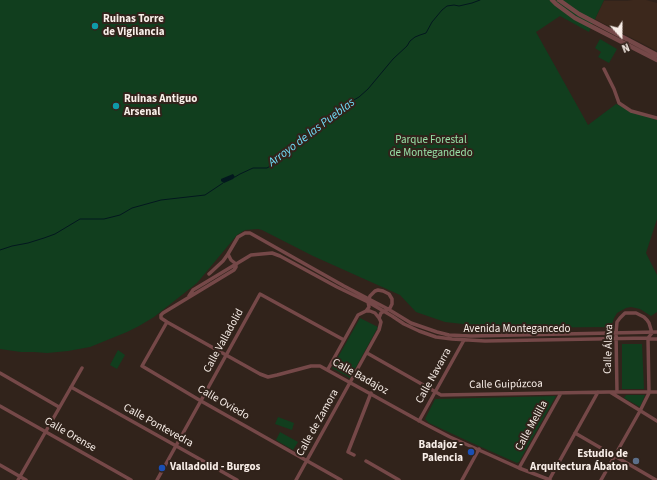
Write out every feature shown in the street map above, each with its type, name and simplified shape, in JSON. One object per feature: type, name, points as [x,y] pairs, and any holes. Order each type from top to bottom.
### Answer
[{"type":"street","points":[[552,0],[575,18],[657,60]]},
{"type":"street","points":[[559,0],[579,14],[657,55]]},
{"type":"street","points":[[604,69],[619,103],[631,111],[657,118]]},
{"type":"street","name":"Avenida Montegancedo","points":[[209,274],[228,254],[238,237],[245,233],[250,233],[369,300],[404,324],[419,332],[436,337],[485,341],[616,336],[655,332]]},
{"type":"street","points":[[266,253],[272,245]]},
{"type":"street","name":"Avenida Montegancedo","points":[[161,316],[163,313],[188,297],[234,270],[236,268],[236,264],[251,255],[272,253],[337,287],[388,309],[411,323],[449,335],[616,336],[657,339]]},
{"type":"street","points":[[228,254],[231,260],[236,264]]},
{"type":"street","points":[[366,311],[369,307],[369,300],[372,293],[378,290],[386,292],[392,299],[392,304],[384,311]]},
{"type":"street","name":"Calle Valladolid","points":[[157,480],[260,294],[344,340]]},
{"type":"street","points":[[328,369],[360,313],[366,311],[372,312],[380,318]]},
{"type":"street","name":"Calle de Zamora","points":[[296,480],[379,330],[381,322],[380,313],[384,311]]},
{"type":"street","name":"Calle Álava","points":[[617,392],[616,326],[620,318],[629,312],[636,313],[644,317],[655,332]]},
{"type":"street","name":"Calle Badajoz","points":[[161,316],[167,322],[268,377],[310,366],[320,366],[328,369],[450,437],[519,468],[550,480]]},
{"type":"street","name":"Calle Oviedo","points":[[167,322],[142,366],[341,480]]},
{"type":"street","points":[[601,480],[649,393],[648,338],[655,332]]},
{"type":"street","name":"Calle Navarra","points":[[419,421],[464,340]]},
{"type":"street","name":"Calle Guipúzcoa","points":[[367,353],[441,394],[657,392]]},
{"type":"street","points":[[19,478],[82,368]]},
{"type":"street","points":[[0,373],[59,407]]},
{"type":"street","name":"Calle Pontevedra","points":[[70,387],[237,480]]},
{"type":"street","name":"Calle Melilla","points":[[519,468],[561,392]]},
{"type":"street","points":[[550,480],[598,392]]},
{"type":"street","points":[[609,392],[657,421]]},
{"type":"street","points":[[623,401],[623,395],[625,392]]},
{"type":"street","points":[[354,455],[348,452],[371,393]]},
{"type":"street","name":"Calle Orense","points":[[0,406],[131,480]]},
{"type":"street","points":[[575,433],[656,480]]},
{"type":"street","points":[[462,480],[479,450]]},
{"type":"street","points":[[366,461],[399,480]]},
{"type":"street","points":[[0,465],[19,478],[26,480]]},
{"type":"shaded area","points":[[646,0],[657,3],[657,51],[595,19],[604,1]]},
{"type":"green space","name":"Parque Forestal de Montegandedo","points":[[0,0],[604,0],[589,32],[560,16],[536,32],[588,125],[616,104],[657,120],[657,219],[646,253],[657,275],[657,312],[651,316],[640,309],[631,307],[626,308],[617,313],[611,327],[499,328],[445,322],[416,312],[400,295],[313,256],[258,229],[245,230],[237,235],[197,283],[154,317],[127,332],[90,347],[68,351],[47,353],[21,352],[0,349]]},
{"type":"green space","points":[[600,39],[617,49],[609,63],[598,57],[601,52],[595,48]]},
{"type":"green space","points":[[360,318],[378,327],[350,378],[332,368]]},
{"type":"green space","points":[[622,344],[642,344],[644,389],[622,389]]},
{"type":"green space","points":[[118,350],[125,355],[117,369],[110,365]]},
{"type":"green space","points":[[626,395],[645,395],[640,407],[624,398]]},
{"type":"green space","points":[[556,396],[519,462],[517,463],[429,423],[425,419],[435,399]]},
{"type":"green space","points":[[278,417],[294,423],[292,430],[275,424]]},
{"type":"green space","points":[[280,432],[298,442],[293,450],[276,440]]},
{"type":"water","points":[[233,174],[235,177],[233,179],[224,183],[221,181],[221,179]]},
{"type":"waterway","name":"Arroyo de las Pueblas","points":[[235,177],[253,168],[267,168],[272,165],[326,122],[340,108],[359,97],[368,89],[410,41],[415,37],[426,33],[432,22],[447,6],[459,6],[480,0]]},
{"type":"waterway","name":"Arroyo de las Pueblas","points":[[0,250],[55,234],[80,219],[104,219],[120,215],[132,208],[161,200],[205,195],[223,183]]},
{"type":"place","name":"Ruinas Torre de Vigilancia","points":[[95,26]]},
{"type":"place","name":"Ruinas Antiguo Arsenal","points":[[116,106]]},
{"type":"place","name":"Badajoz - Palencia","points":[[471,452]]},
{"type":"place","name":"Estudio de Arquitectura Ábaton","points":[[636,461]]},
{"type":"place","name":"Valladolid - Burgos","points":[[162,468]]}]
